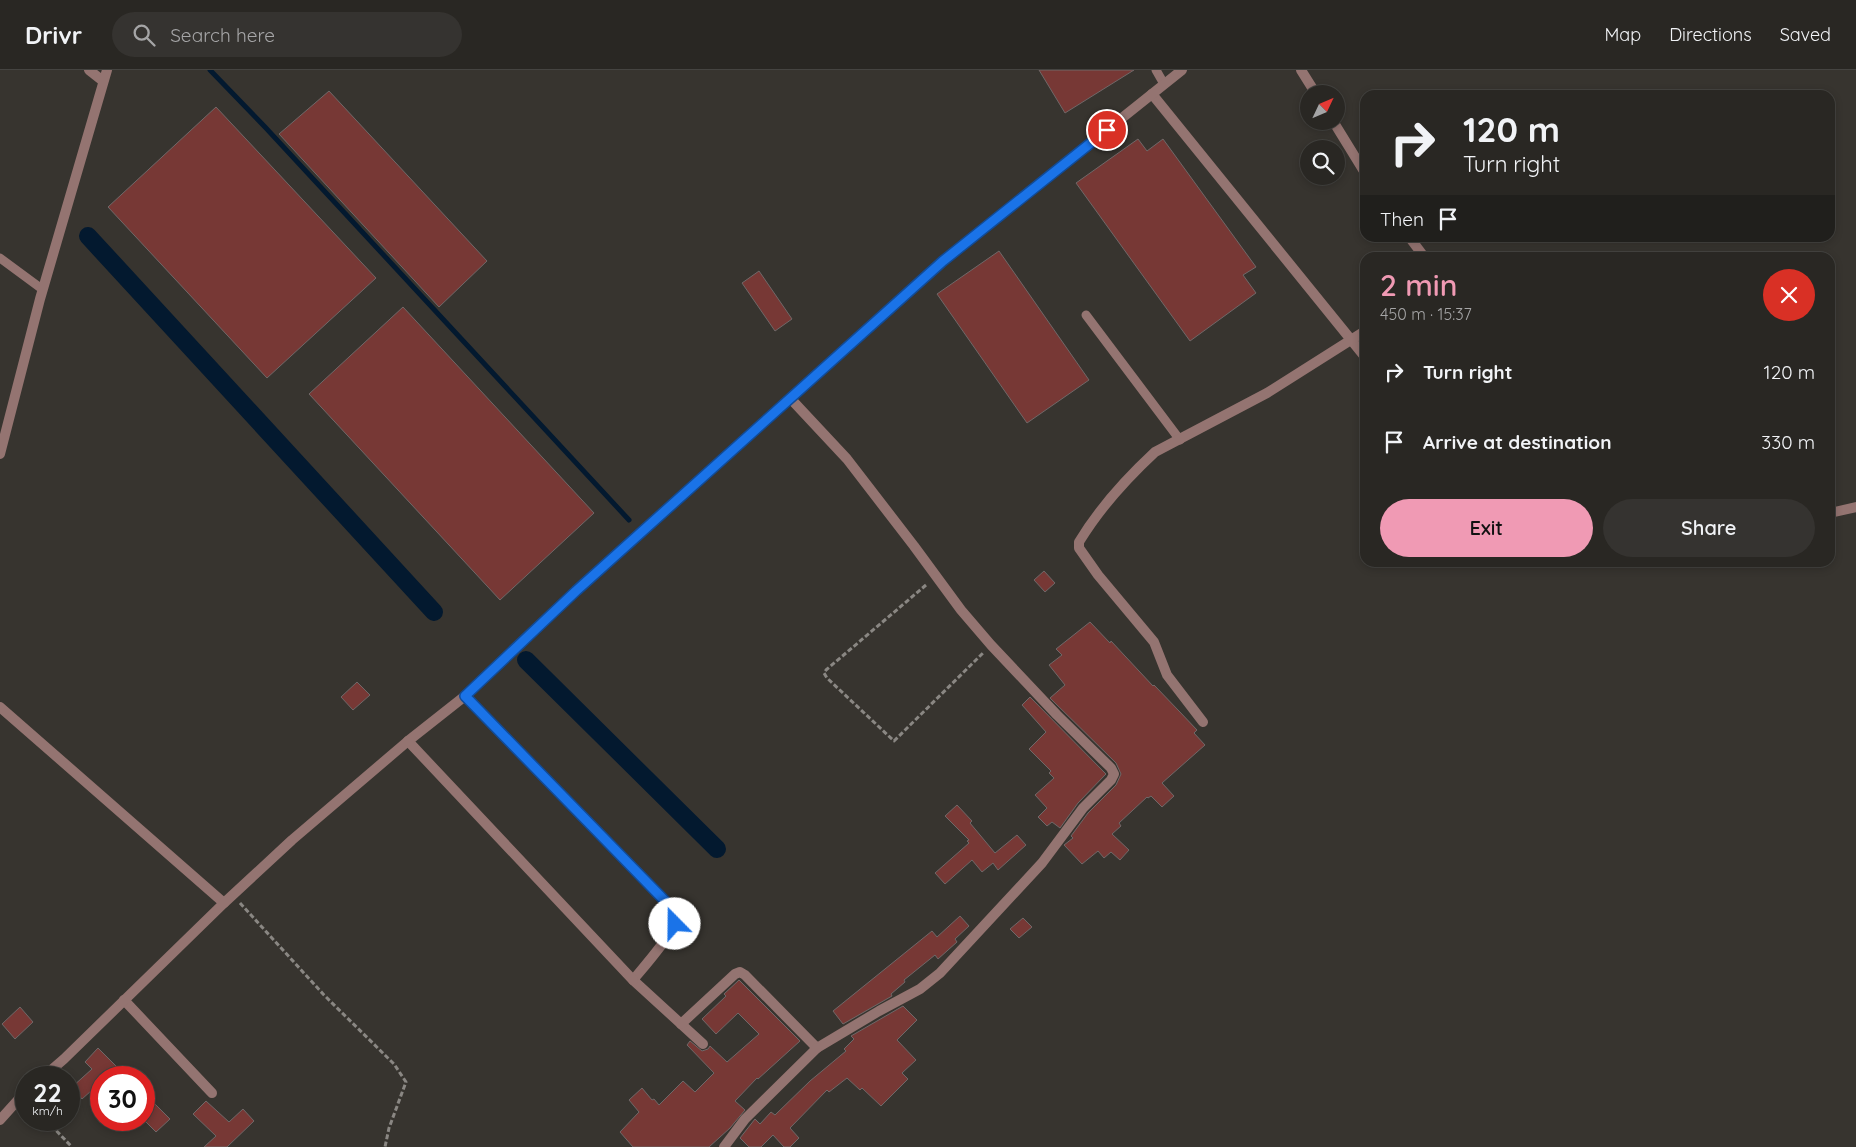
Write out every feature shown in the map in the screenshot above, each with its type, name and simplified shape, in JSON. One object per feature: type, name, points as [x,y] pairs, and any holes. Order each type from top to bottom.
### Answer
[{"type":"street","points":[[89,70],[104,81]]},
{"type":"street","points":[[0,454],[42,290],[107,70]]},
{"type":"street","points":[[55,1066],[224,902],[292,840],[408,741],[465,696],[576,591],[943,261],[1182,70]]},
{"type":"street","points":[[1301,70],[1310,85]]},
{"type":"street","points":[[1152,94],[1360,351]]},
{"type":"street","points":[[1339,130],[1360,165]]},
{"type":"street","points":[[1203,722],[1167,675],[1154,642],[1098,575],[1079,548],[1078,542],[1113,497],[1155,452],[1267,393],[1360,334]]},
{"type":"street","points":[[724,1147],[745,1119],[817,1048],[879,1010],[920,990],[940,973],[1042,863],[1083,808],[1111,780],[1114,774],[1111,768],[991,645],[961,610],[847,459],[790,398]]},
{"type":"street","points":[[1835,512],[1856,507]]},
{"type":"street","points":[[465,696],[669,905],[675,914],[675,924],[672,930],[633,980]]},
{"type":"street","points":[[0,707],[224,902]]},
{"type":"street","points":[[408,741],[633,980],[703,1044]]},
{"type":"street","points":[[681,1024],[735,974],[740,972],[817,1048]]},
{"type":"street","points":[[124,1000],[212,1092]]},
{"type":"street","points":[[0,1120],[15,1104]]},
{"type":"lane","points":[[1156,70],[1164,84]]},
{"type":"lane","points":[[0,258],[42,290]]},
{"type":"lane","points":[[1086,315],[1180,440]]},
{"type":"path","points":[[936,577],[826,670],[824,673],[827,678],[894,741],[991,645]]},
{"type":"path","points":[[233,895],[324,995],[394,1064],[406,1082],[389,1128],[385,1147]]},
{"type":"path","points":[[57,1131],[72,1147]]},
{"type":"building","points":[[1039,70],[1134,70],[1065,113]]},
{"type":"building","points":[[329,91],[487,261],[439,307],[279,134]]},
{"type":"building","points":[[216,107],[376,278],[267,378],[108,207]]},
{"type":"building","points":[[1138,139],[1147,151],[1163,139],[1256,267],[1243,275],[1256,293],[1190,341],[1076,183]]},
{"type":"building","points":[[999,251],[1089,380],[1027,423],[937,294]]},
{"type":"building","points":[[759,271],[792,319],[775,331],[742,283]]},
{"type":"building","points":[[403,307],[594,513],[500,600],[309,394]]},
{"type":"building","points":[[1044,571],[1055,583],[1045,592],[1034,580]]},
{"type":"building","points":[[1090,622],[1110,643],[1111,641],[1197,730],[1194,733],[1205,745],[1162,783],[1174,796],[1162,807],[1151,796],[1147,797],[1119,823],[1121,826],[1112,834],[1129,850],[1120,860],[1111,852],[1104,858],[1098,851],[1082,864],[1064,845],[1073,838],[1071,836],[1088,813],[1116,785],[1121,774],[1116,763],[1050,698],[1065,685],[1049,665],[1062,655],[1056,649]]},
{"type":"building","points":[[357,682],[370,695],[353,710],[341,697]]},
{"type":"building","points":[[1030,697],[1106,774],[1078,803],[1060,828],[1052,822],[1047,826],[1038,817],[1047,808],[1035,795],[1054,778],[1049,773],[1051,771],[1029,749],[1046,732],[1022,705]]},
{"type":"building","points":[[957,805],[972,821],[970,823],[995,853],[1017,835],[1026,845],[998,870],[993,863],[982,872],[972,860],[945,884],[935,873],[969,843],[967,841],[969,840],[945,816]]},
{"type":"building","points":[[960,916],[969,926],[955,939],[957,942],[938,959],[935,955],[904,980],[905,982],[891,994],[892,996],[843,1024],[833,1011],[932,931],[937,937]]},
{"type":"building","points":[[1023,918],[1032,927],[1019,938],[1010,929]]},
{"type":"building","points":[[739,980],[800,1041],[757,1078],[735,1101],[745,1110],[730,1128],[709,1147],[633,1147],[620,1132],[639,1112],[629,1100],[642,1088],[659,1105],[683,1081],[695,1092],[714,1073],[687,1045],[690,1041],[702,1051],[710,1046],[727,1062],[759,1034],[738,1013],[716,1034],[702,1019],[726,996],[724,994]]},
{"type":"building","points":[[903,1006],[917,1020],[897,1040],[916,1060],[902,1073],[908,1079],[881,1106],[862,1088],[860,1090],[847,1078],[829,1092],[827,1090],[790,1128],[799,1138],[790,1147],[784,1147],[773,1135],[761,1147],[749,1147],[740,1138],[755,1119],[760,1124],[771,1112],[775,1115],[810,1081],[846,1051],[844,1049],[854,1039],[851,1036]]},
{"type":"building","points":[[20,1007],[33,1022],[15,1039],[2,1024]]},
{"type":"building","points":[[98,1048],[116,1066],[90,1067],[85,1062]]},
{"type":"building","points":[[90,1071],[90,1092],[82,1099],[80,1097],[80,1080]]},
{"type":"building","points":[[206,1101],[229,1122],[243,1109],[254,1121],[227,1147],[204,1147],[216,1136],[193,1114]]},
{"type":"building","points":[[155,1104],[170,1119],[155,1131]]},
{"type":"waterway","points":[[210,70],[629,520]]},
{"type":"waterway","points":[[88,236],[434,612]]},
{"type":"waterway","points":[[526,660],[717,849]]},
{"type":"route","points":[[675,924],[675,914],[669,905],[465,696],[576,591],[943,261],[1107,130]]}]
